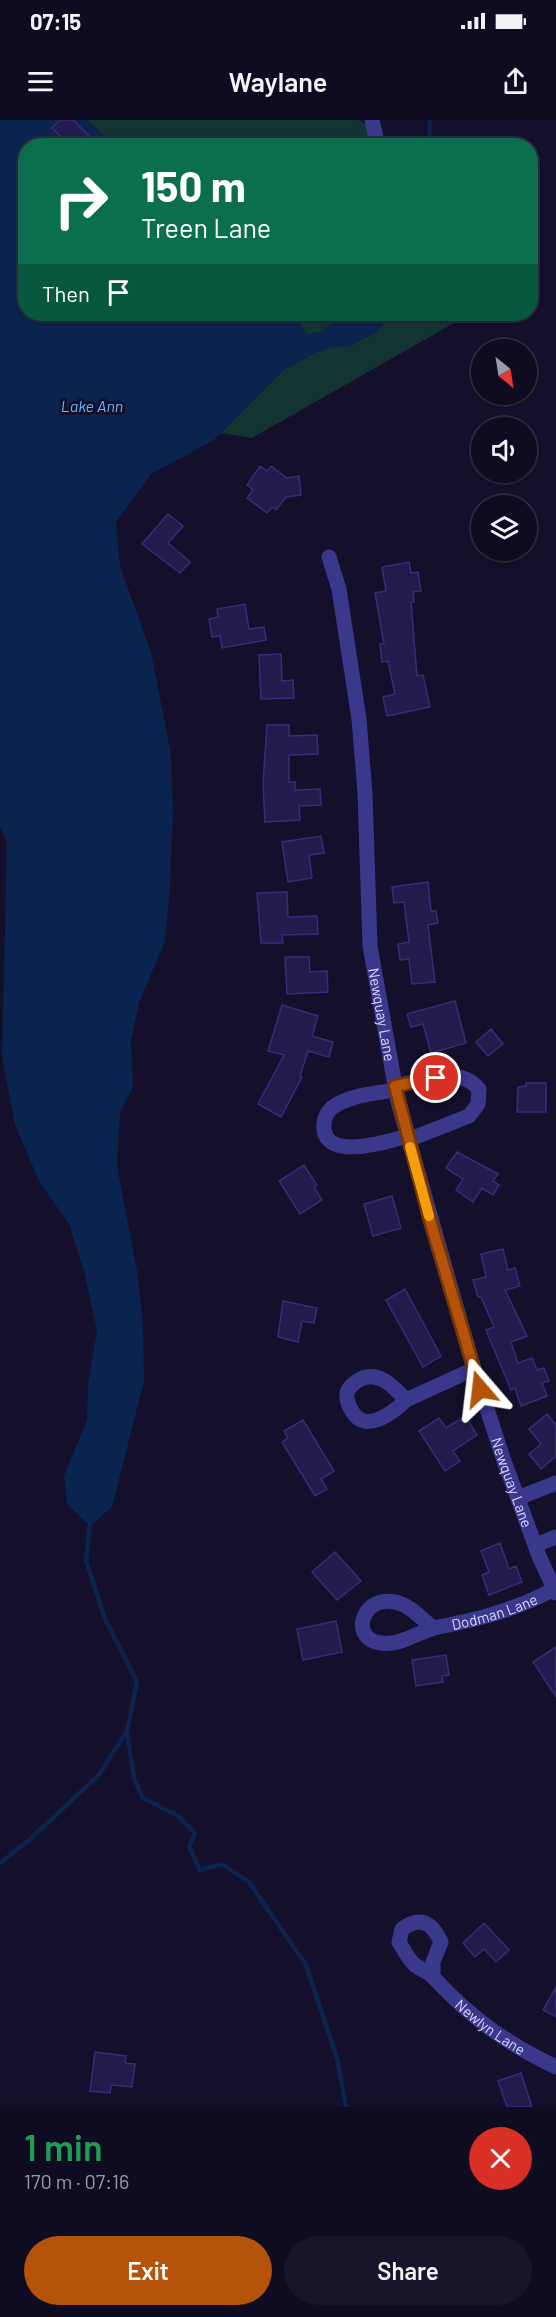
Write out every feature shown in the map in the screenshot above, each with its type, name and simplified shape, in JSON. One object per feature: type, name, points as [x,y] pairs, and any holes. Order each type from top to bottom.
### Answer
[{"type":"street","points":[[372,120],[376,138]]},
{"type":"street","name":"Newquay Lane","points":[[329,557],[339,589],[359,719],[365,793],[370,946],[395,1088],[474,1369],[518,1498],[555,1591]]},
{"type":"street","points":[[456,1074],[471,1080],[479,1089],[478,1104],[469,1116],[408,1138],[345,1148],[331,1142],[324,1129],[325,1116],[335,1105],[395,1088],[456,1074]]},
{"type":"street","points":[[406,1400],[474,1369]]},
{"type":"street","points":[[518,1498],[556,1483]]},
{"type":"street","points":[[536,1545],[556,1537]]},
{"type":"street","name":"Dodman Lane","points":[[434,1628],[484,1618],[522,1607],[555,1591]]},
{"type":"street","name":"Newlyn Lane","points":[[433,1977],[443,1990],[505,2040],[556,2067]]},
{"type":"green space","points":[[87,120],[359,120],[365,124],[373,138],[106,138]]},
{"type":"green space","points":[[297,321],[335,321],[321,332],[307,335]]},
{"type":"green space","points":[[387,321],[458,321],[252,438],[221,433],[282,371],[316,352],[331,347],[348,347],[374,333]]},
{"type":"water","name":"Lake Ann","points":[[0,120],[87,120],[106,138],[18,138],[18,321],[297,321],[307,335],[321,332],[335,321],[387,321],[374,333],[348,347],[331,347],[316,352],[282,371],[214,440],[151,474],[116,522],[120,566],[151,652],[171,754],[173,813],[165,941],[139,1003],[131,1041],[133,1087],[120,1112],[117,1166],[137,1270],[143,1323],[144,1381],[112,1507],[90,1526],[67,1504],[64,1476],[87,1420],[88,1384],[97,1331],[84,1271],[69,1224],[39,1181],[15,1125],[2,1057],[7,843],[0,826]]},
{"type":"building","points":[[60,120],[73,120],[91,138],[62,138],[52,128]]},
{"type":"building","points":[[260,466],[267,471],[271,466],[287,478],[299,476],[301,495],[286,497],[276,510],[272,507],[267,513],[247,498],[253,490],[247,485]]},
{"type":"building","points":[[168,514],[183,526],[168,543],[190,562],[180,573],[142,544]]},
{"type":"building","points":[[409,562],[411,573],[418,572],[421,591],[413,592],[414,602],[411,602],[417,676],[423,675],[430,707],[387,716],[383,697],[395,694],[388,661],[382,662],[380,644],[384,644],[375,593],[386,591],[382,567]]},
{"type":"building","points":[[245,604],[249,629],[264,627],[266,640],[222,648],[220,636],[212,637],[209,619],[218,617],[217,609]]},
{"type":"building","points":[[281,654],[282,681],[293,680],[294,698],[261,699],[259,655]]},
{"type":"building","points":[[267,725],[289,725],[289,736],[317,735],[318,754],[289,755],[289,782],[295,782],[295,790],[320,789],[321,805],[299,806],[300,820],[265,822],[263,784]]},
{"type":"building","points":[[321,836],[324,853],[309,855],[312,878],[288,882],[282,842]]},
{"type":"building","points":[[428,882],[431,911],[436,911],[438,923],[428,925],[435,982],[412,984],[409,959],[400,960],[398,944],[409,942],[404,902],[394,903],[392,887]]},
{"type":"building","points":[[287,892],[288,917],[317,916],[318,934],[282,935],[283,943],[261,943],[257,893]]},
{"type":"building","points":[[285,957],[309,957],[310,972],[327,971],[328,992],[287,994]]},
{"type":"building","points":[[455,1001],[466,1043],[431,1053],[423,1024],[411,1027],[407,1014]]},
{"type":"building","points":[[282,1005],[318,1016],[312,1036],[333,1042],[329,1057],[308,1051],[300,1076],[302,1077],[281,1117],[258,1104],[284,1055],[268,1051]]},
{"type":"building","points":[[491,1029],[503,1044],[488,1056],[476,1042]]},
{"type":"building","points":[[526,1083],[546,1083],[546,1112],[517,1112],[518,1087],[526,1086]]},
{"type":"building","points":[[457,1152],[498,1174],[493,1181],[499,1185],[493,1195],[482,1188],[473,1202],[456,1190],[463,1179],[446,1168]]},
{"type":"building","points":[[304,1165],[317,1185],[314,1187],[322,1200],[300,1214],[279,1181]]},
{"type":"building","points":[[392,1196],[401,1228],[373,1236],[364,1204]]},
{"type":"building","points":[[503,1249],[508,1270],[515,1268],[520,1286],[505,1290],[527,1336],[511,1342],[518,1363],[532,1358],[537,1370],[544,1368],[549,1381],[542,1383],[547,1396],[521,1406],[515,1388],[511,1390],[486,1330],[494,1327],[481,1297],[478,1297],[473,1280],[486,1277],[481,1254]]},
{"type":"building","points":[[405,1289],[441,1356],[423,1367],[386,1300]]},
{"type":"building","points":[[283,1301],[317,1308],[314,1323],[302,1321],[298,1342],[278,1337]]},
{"type":"building","points":[[547,1414],[556,1425],[556,1456],[541,1469],[529,1454],[541,1444],[529,1429]]},
{"type":"building","points":[[465,1416],[477,1435],[453,1451],[460,1461],[445,1471],[419,1431],[439,1418],[446,1428]]},
{"type":"building","points":[[303,1420],[334,1471],[321,1479],[327,1489],[315,1496],[282,1442],[288,1438],[284,1431]]},
{"type":"building","points":[[500,1543],[509,1569],[516,1566],[522,1582],[489,1595],[482,1575],[489,1572],[481,1551]]},
{"type":"building","points":[[335,1552],[361,1581],[337,1600],[312,1572]]},
{"type":"building","points":[[336,1621],[342,1652],[303,1660],[297,1629]]},
{"type":"building","points":[[556,1647],[556,1697],[533,1662]]},
{"type":"building","points":[[446,1655],[449,1675],[442,1676],[443,1682],[416,1686],[412,1660]]},
{"type":"building","points":[[484,1923],[509,1950],[496,1962],[484,1949],[475,1957],[463,1943]]},
{"type":"building","points":[[556,1987],[556,2017],[543,2010]]},
{"type":"building","points":[[95,2052],[126,2056],[125,2063],[135,2064],[132,2087],[111,2085],[110,2093],[90,2091]]},
{"type":"building","points":[[521,2073],[532,2107],[507,2107],[498,2081]]},
{"type":"waterway","points":[[429,138],[430,120]]},
{"type":"waterway","points":[[0,1863],[29,1840],[99,1775],[127,1731],[137,1682],[105,1619],[86,1560],[90,1522]]},
{"type":"waterway","points":[[127,1732],[134,1778],[143,1798],[178,1816],[195,1833],[189,1847],[200,1870],[222,1864],[249,1882],[306,1965],[337,2058],[346,2107]]},
{"type":"slow traffic","points":[[410,1147],[429,1216]]},
{"type":"route","points":[[436,1078],[395,1086],[430,1220],[480,1389]]}]
